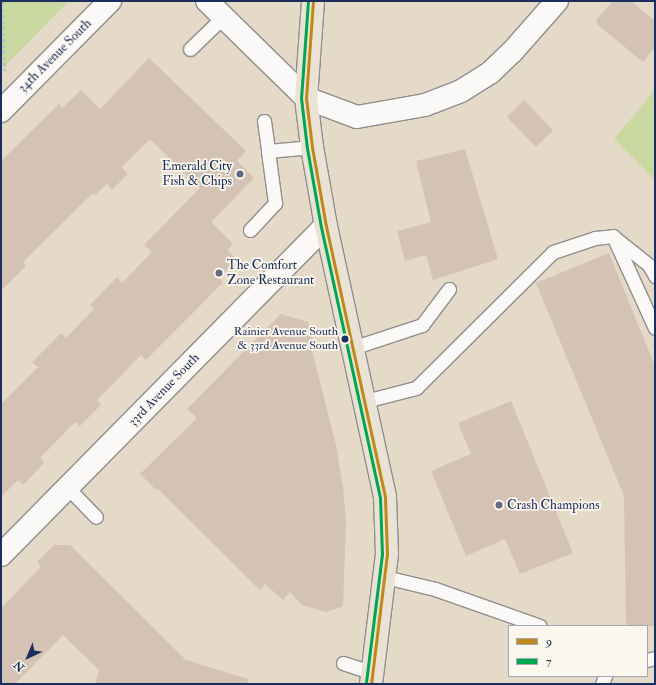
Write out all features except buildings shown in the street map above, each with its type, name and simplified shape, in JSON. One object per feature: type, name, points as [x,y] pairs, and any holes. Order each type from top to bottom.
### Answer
[{"type":"main road","points":[[313,1],[306,98],[312,147],[326,226],[385,497],[387,554],[372,678]]},
{"type":"street","name":"34th Avenue South","points":[[1,111],[110,1]]},
{"type":"street","points":[[208,1],[306,98],[358,117],[425,105],[461,91],[490,73],[512,52],[557,1]]},
{"type":"street","name":"33rd Avenue South","points":[[1,555],[326,226]]},
{"type":"lane","points":[[190,49],[224,16]]},
{"type":"lane","points":[[250,230],[275,203],[264,122]]},
{"type":"lane","points":[[268,150],[312,147]]},
{"type":"lane","points":[[365,401],[416,388],[553,252],[595,238],[613,236],[649,265],[655,276]]},
{"type":"lane","points":[[613,236],[655,328]]},
{"type":"lane","points":[[352,348],[422,324],[449,289]]},
{"type":"lane","points":[[68,488],[96,517]]},
{"type":"lane","points":[[385,577],[435,589],[537,625]]},
{"type":"lane","points":[[342,663],[372,678]]},
{"type":"path","points":[[5,71],[2,3],[7,1]]},
{"type":"green space","points":[[1,1],[69,1],[1,70]]},
{"type":"green space","points":[[655,90],[655,180],[614,139]]},
{"type":"transit line","name":"7","points":[[308,1],[301,98],[307,148],[321,227],[380,498],[382,554],[366,683]]},
{"type":"transit line","name":"9","points":[[313,1],[306,98],[312,147],[326,226],[385,497],[387,554],[371,684]]},
{"type":"place","name":"Emerald City Fish & Chips","points":[[240,174]]},
{"type":"place","name":"The Comfort Zone Restaurant","points":[[219,273]]},
{"type":"place","name":"Rainier Avenue South & 33rd Avenue South","points":[[345,339]]},
{"type":"place","name":"Crash Champions","points":[[499,505]]}]
